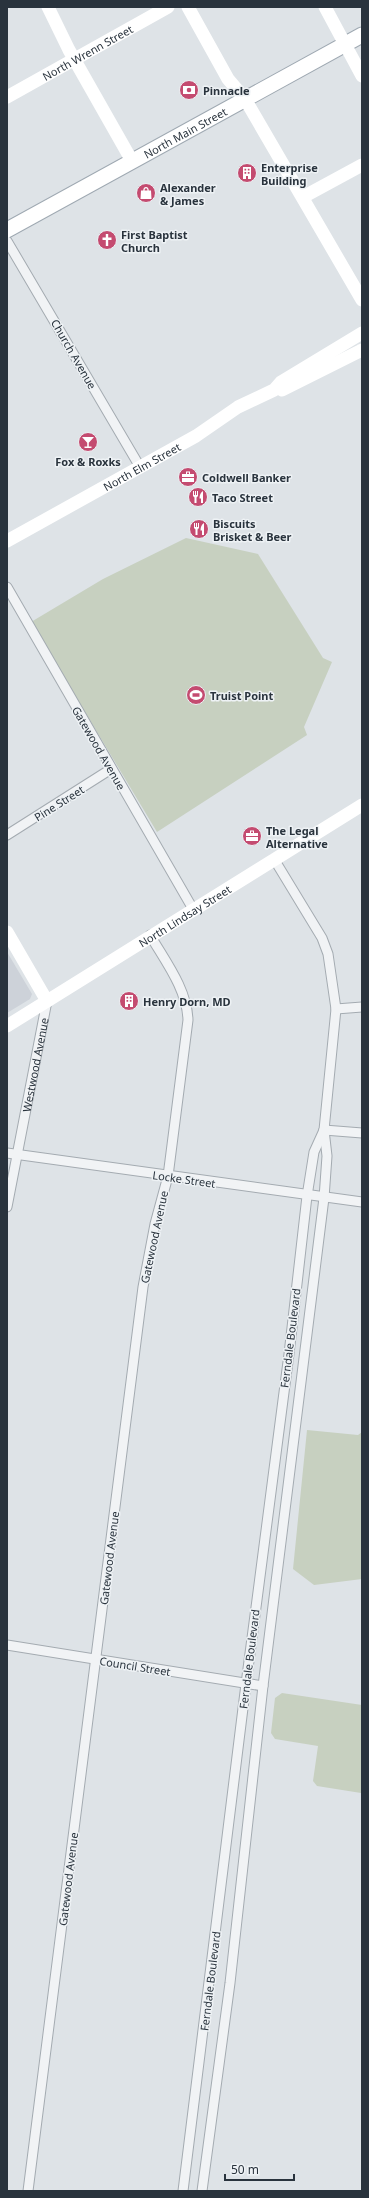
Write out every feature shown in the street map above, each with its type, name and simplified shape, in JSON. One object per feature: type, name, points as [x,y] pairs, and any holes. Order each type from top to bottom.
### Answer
[{"type":"main road","name":"North Main Street","points":[[7,230],[362,35]]},
{"type":"street","points":[[48,7],[68,50],[75,59],[132,161]]},
{"type":"street","name":"North Wrenn Street","points":[[7,97],[168,7]]},
{"type":"street","points":[[188,7],[228,79],[245,99],[362,300]]},
{"type":"street","points":[[325,7],[362,76]]},
{"type":"street","points":[[302,197],[362,165]]},
{"type":"street","name":"Church Avenue","points":[[7,241],[140,467]]},
{"type":"street","name":"North Elm Street","points":[[7,541],[196,436],[238,407],[274,390],[281,382],[362,333]]},
{"type":"street","name":"North Elm Street","points":[[274,390],[281,391],[362,350]]},
{"type":"street","name":"Gatewood Avenue","points":[[7,586],[193,909]]},
{"type":"street","name":"Pine Street","points":[[7,835],[111,769]]},
{"type":"street","name":"North Lindsay Street","points":[[7,1026],[150,935],[362,805]]},
{"type":"street","name":"Ferndale Boulevard","points":[[202,2191],[230,1982],[263,1686],[324,1198],[327,1156],[324,1130],[336,1009],[328,954],[322,938],[274,859]]},
{"type":"street","points":[[7,932],[47,1001]]},
{"type":"street","name":"Gatewood Avenue","points":[[28,2191],[143,1287],[155,1224],[168,1176],[188,1013],[182,991],[150,935]]},
{"type":"street","name":"Westwood Avenue","points":[[7,1206],[12,1154],[47,1001]]},
{"type":"street","points":[[336,1009],[362,1007]]},
{"type":"street","points":[[324,1130],[362,1133]]},
{"type":"street","name":"Ferndale Boulevard","points":[[183,2191],[289,1354],[307,1196],[314,1152],[324,1130]]},
{"type":"street","name":"Locke Street","points":[[12,1154],[307,1196],[362,1202]]},
{"type":"street","name":"Council Street","points":[[7,1645],[263,1686]]},
{"type":"shaded area","points":[[7,952],[32,994],[30,999],[7,1013]]},
{"type":"green space","name":"Truist Point","points":[[186,538],[258,554],[323,658],[332,662],[304,727],[307,735],[157,832],[31,622],[103,579]]},
{"type":"green space","points":[[307,1430],[358,1435],[362,1432],[362,1579],[314,1585],[293,1569]]},
{"type":"green space","points":[[282,1693],[362,1705],[361,1793],[317,1786],[313,1781],[318,1746],[275,1739],[271,1733],[275,1698]]},
{"type":"place","name":"Pinnacle","points":[[189,90]]},
{"type":"place","name":"Enterprise Building","points":[[247,173]]},
{"type":"place","name":"Alexander & James","points":[[146,193]]},
{"type":"place","name":"First Baptist Church","points":[[107,240]]},
{"type":"place","name":"Fox & Roxks","points":[[88,442]]},
{"type":"place","name":"Coldwell Banker","points":[[188,477]]},
{"type":"place","name":"Taco Street","points":[[198,497]]},
{"type":"place","name":"Biscuits Brisket & Beer","points":[[199,529]]},
{"type":"place","name":"Truist Point","points":[[196,695]]},
{"type":"place","name":"The Legal Alternative","points":[[252,836]]},
{"type":"place","name":"Henry Dorn, MD","points":[[129,1001]]}]
